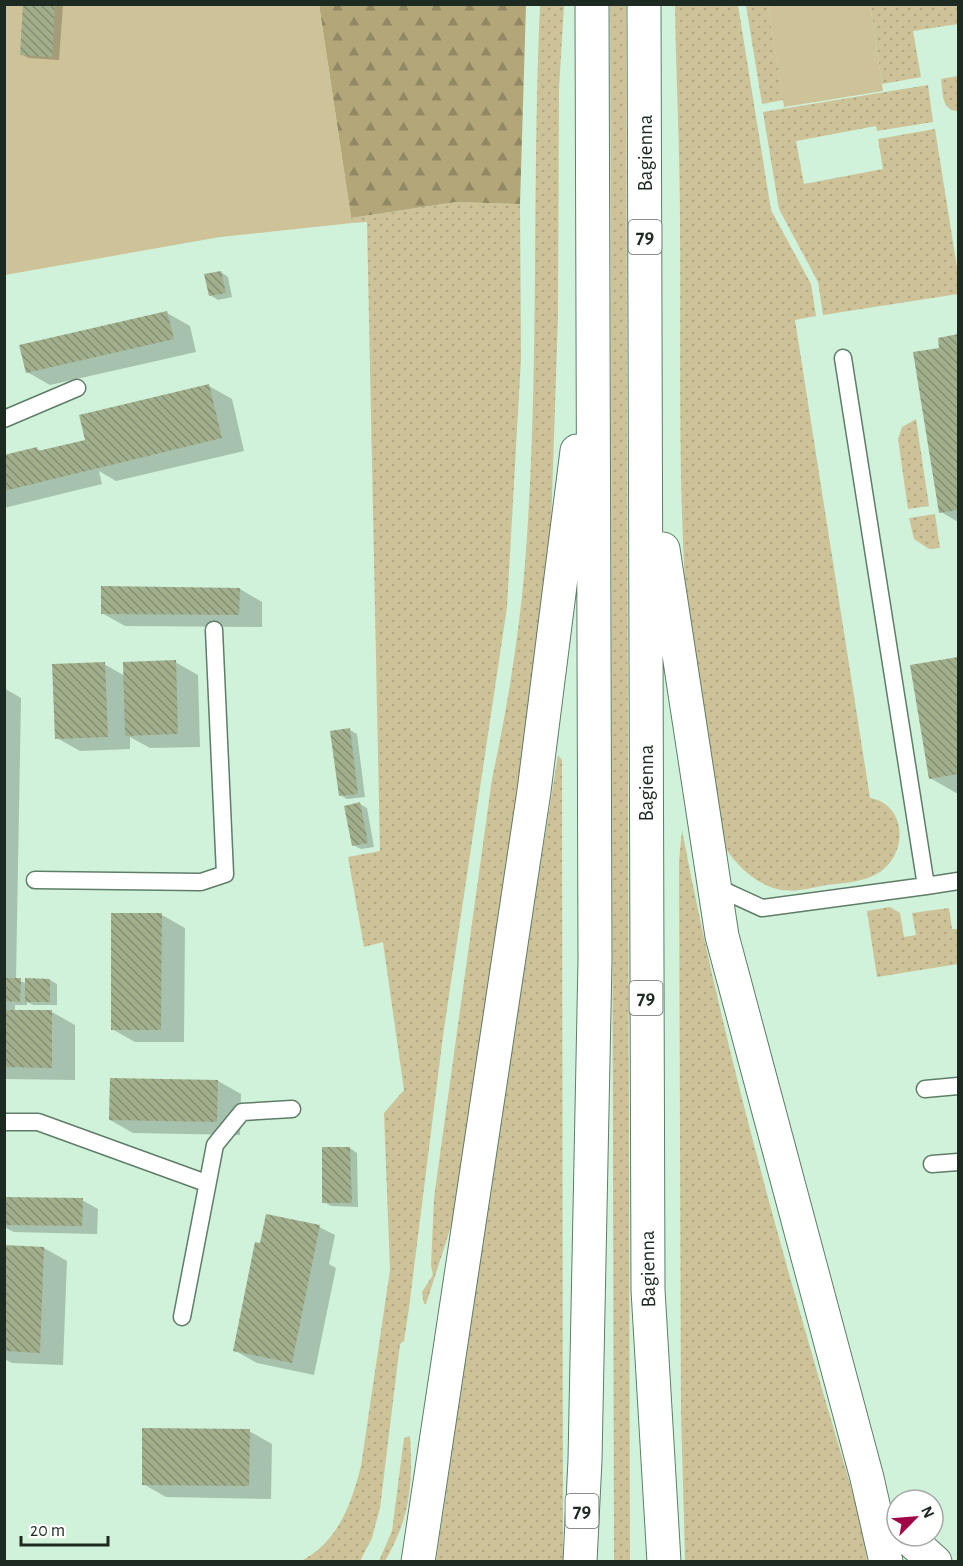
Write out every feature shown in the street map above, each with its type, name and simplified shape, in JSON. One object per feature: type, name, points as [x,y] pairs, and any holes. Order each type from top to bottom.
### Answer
[{"type":"main road","name":"79","points":[[580,1562],[585,1460],[595,960],[592,4]]},
{"type":"main road","name":"Bagienna","points":[[644,4],[648,1290],[664,1562]]},
{"type":"main road","points":[[399,1562],[420,1548],[534,791],[594,321]]},
{"type":"main road","points":[[646,435],[722,936],[867,1478],[886,1562]]},
{"type":"main road","points":[[867,1478],[885,1505]]},
{"type":"main road","points":[[919,1548],[935,1562]]},
{"type":"lane","points":[[843,358],[926,886]]},
{"type":"lane","points":[[4,419],[77,388]]},
{"type":"lane","points":[[35,880],[201,882],[225,874],[214,630]]},
{"type":"lane","points":[[713,885],[762,908],[958,881]]},
{"type":"lane","points":[[925,1089],[958,1086]]},
{"type":"lane","points":[[182,1317],[215,1145],[242,1112],[292,1109]]},
{"type":"lane","points":[[4,1122],[38,1122],[206,1183]]},
{"type":"lane","points":[[932,1164],[958,1162]]},
{"type":"lane","points":[[585,1460],[590,1562]]},
{"type":"lane","points":[[653,1562],[657,1466]]},
{"type":"shaded area","points":[[5,5],[319,5],[352,223],[220,237],[5,275]]},
{"type":"shaded area","points":[[540,5],[564,5],[559,89],[558,316],[551,526],[540,642],[453,1220],[426,1304],[424,1304],[422,1292],[433,1275],[431,1266],[434,1198],[492,779],[514,659],[525,567],[533,403]]},
{"type":"shaded area","points":[[610,5],[626,5],[630,1562],[614,1561]]},
{"type":"shaded area","points":[[675,5],[738,5],[771,210],[811,284],[816,316],[795,320],[870,798],[882,802],[891,809],[897,819],[899,830],[896,853],[889,863],[880,872],[854,882],[793,890],[771,887],[759,881],[739,865],[723,845],[712,819],[685,583]]},
{"type":"shaded area","points":[[746,5],[768,5],[783,100],[762,104]]},
{"type":"shaded area","points":[[768,5],[870,5],[883,91],[784,107]]},
{"type":"shaded area","points":[[870,5],[958,5],[958,24],[913,31],[921,77],[882,84]]},
{"type":"shaded area","points":[[958,76],[958,111],[948,108],[943,95],[941,79]]},
{"type":"shaded area","points":[[928,85],[933,122],[877,131],[876,126],[796,141],[804,184],[883,169],[878,139],[935,129],[958,274],[958,294],[823,315],[818,282],[779,209],[763,112]]},
{"type":"shaded area","points":[[456,202],[520,204],[521,359],[507,607],[443,1036],[409,1308],[404,1341],[400,1344],[380,1508],[372,1538],[360,1561],[299,1562],[324,1544],[341,1522],[353,1495],[361,1466],[390,1270],[384,1113],[404,1090],[383,942],[364,947],[348,857],[380,851],[367,222],[352,223],[351,218]]},
{"type":"shaded area","points":[[916,419],[929,506],[908,509],[898,439],[902,427]]},
{"type":"shaded area","points":[[935,514],[940,548],[929,549],[914,539],[909,518]]},
{"type":"shaded area","points":[[558,755],[562,760],[563,1561],[436,1562],[502,1105]]},
{"type":"shaded area","points":[[682,830],[740,1092],[811,1352],[862,1524],[867,1560],[685,1561],[681,1411],[679,861]]},
{"type":"shaded area","points":[[890,907],[900,913],[904,937],[916,935],[912,913],[949,908],[952,929],[958,929],[958,964],[877,977],[867,911]]},
{"type":"shaded area","points":[[410,1436],[410,1486],[405,1515],[385,1561],[379,1561],[392,1531],[404,1438]]},
{"type":"green space","points":[[319,5],[526,5],[520,204],[456,202],[351,218]]},
{"type":"building","points":[[23,4],[55,4],[52,57],[20,55]]},
{"type":"building","points":[[221,271],[226,293],[209,296],[204,274]]},
{"type":"building","points":[[167,311],[174,339],[26,373],[19,345]]},
{"type":"building","points":[[958,334],[958,510],[939,513],[913,352],[939,348],[938,338]]},
{"type":"building","points":[[209,384],[222,438],[4,491],[4,455],[37,447],[38,451],[85,440],[79,415]]},
{"type":"building","points":[[101,586],[240,588],[239,615],[101,614]]},
{"type":"building","points":[[958,657],[958,774],[929,779],[910,665]]},
{"type":"building","points":[[176,660],[178,734],[125,736],[123,662]]},
{"type":"building","points":[[105,662],[108,737],[55,739],[52,664]]},
{"type":"building","points":[[350,728],[358,794],[339,796],[330,731]]},
{"type":"building","points":[[360,802],[368,843],[352,846],[344,806]]},
{"type":"building","points":[[111,913],[162,913],[161,1030],[111,1030]]},
{"type":"building","points":[[4,978],[21,978],[20,1002],[4,1001]]},
{"type":"building","points":[[25,978],[50,979],[50,1002],[25,1002]]},
{"type":"building","points":[[4,1010],[52,1010],[52,1068],[4,1067]]},
{"type":"building","points":[[110,1078],[218,1080],[217,1122],[109,1120]]},
{"type":"building","points":[[322,1147],[350,1147],[352,1203],[322,1203]]},
{"type":"building","points":[[4,1197],[83,1198],[82,1226],[4,1225]]},
{"type":"building","points":[[266,1214],[320,1225],[292,1363],[233,1351],[255,1242],[260,1243]]},
{"type":"building","points":[[4,1245],[44,1247],[40,1353],[4,1351]]},
{"type":"building","points":[[142,1428],[250,1429],[249,1486],[142,1485]]}]
